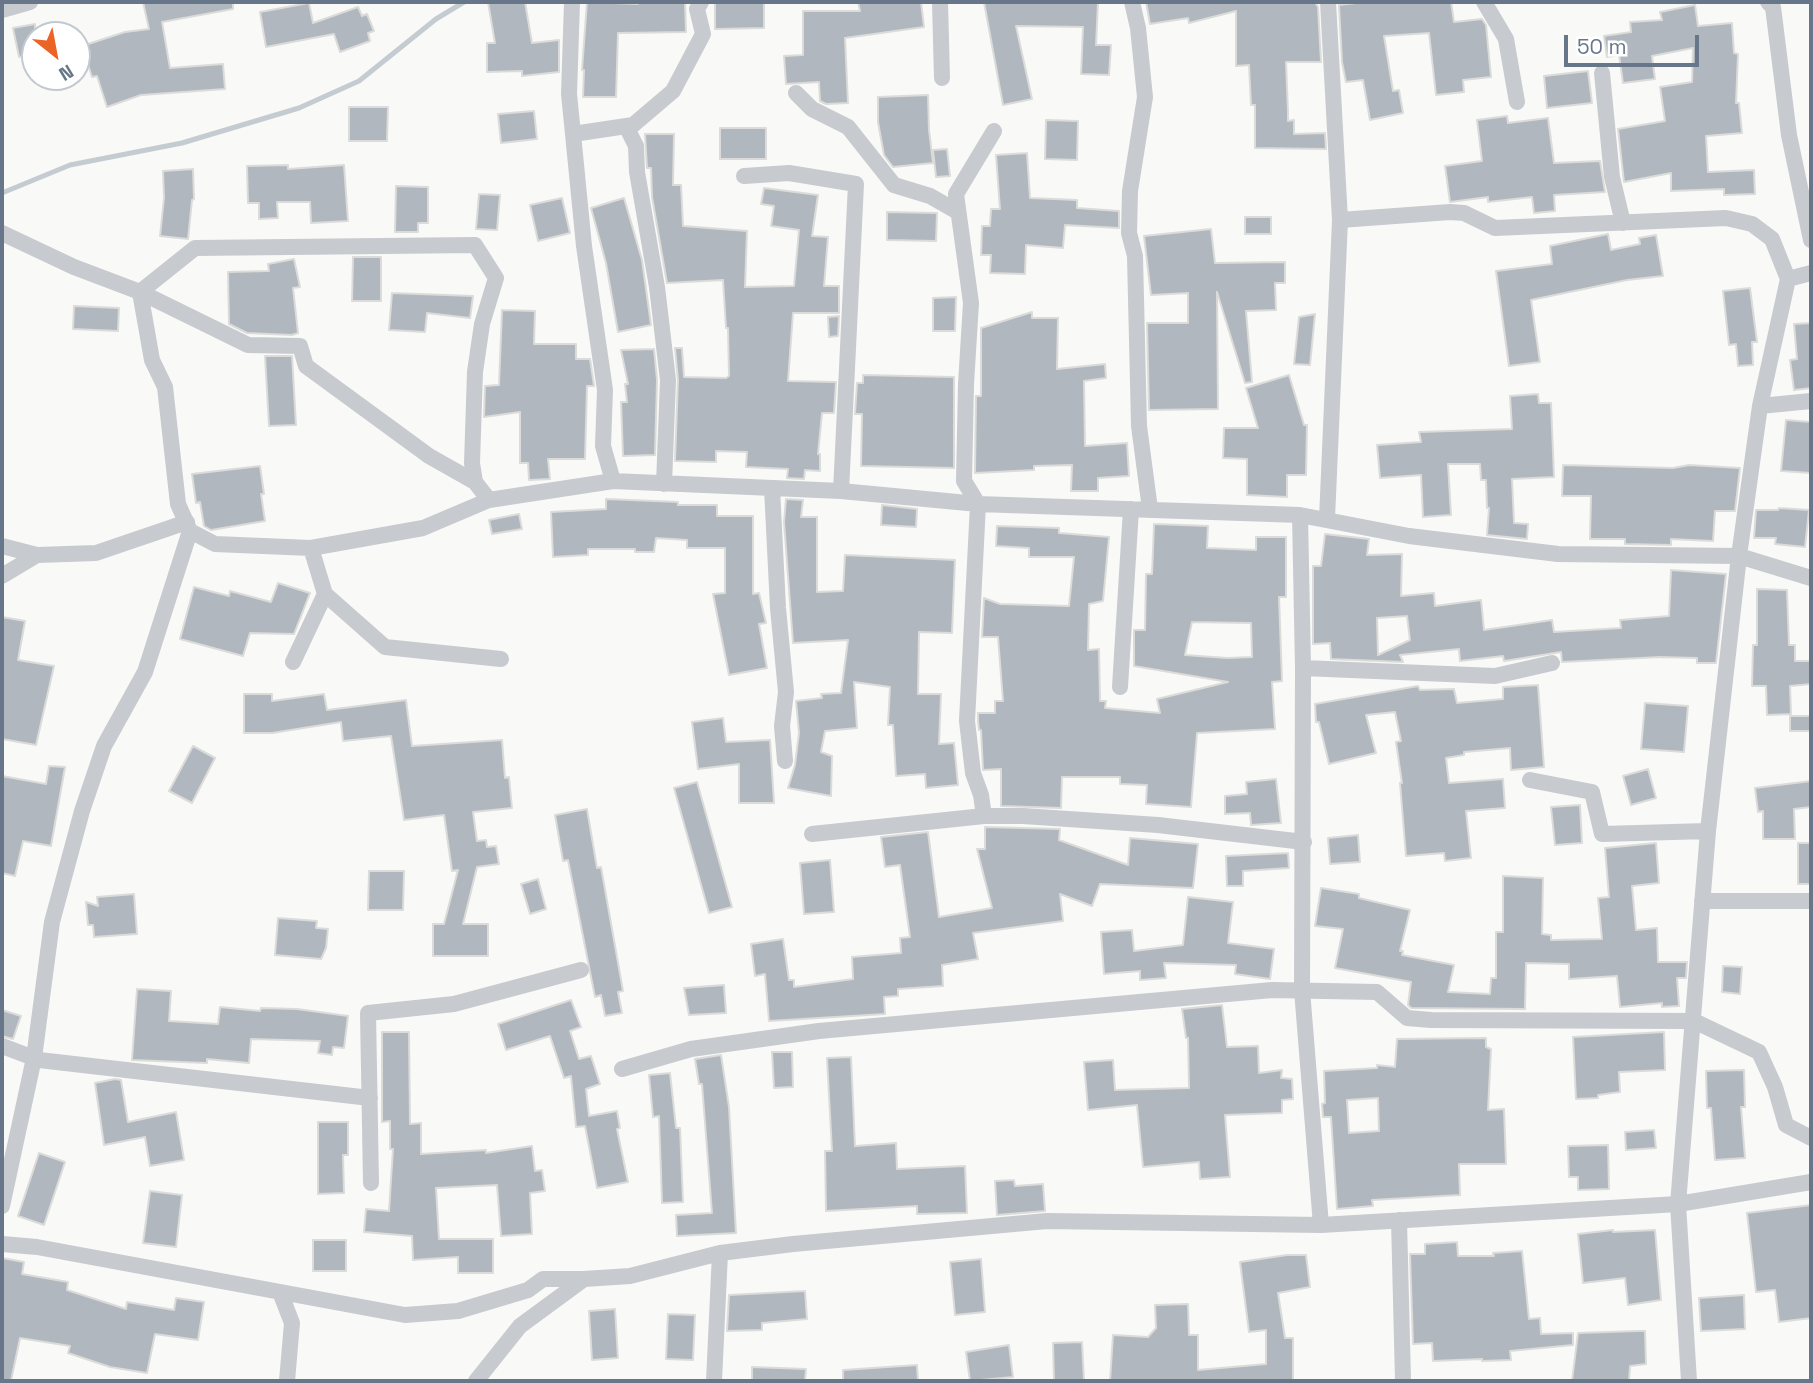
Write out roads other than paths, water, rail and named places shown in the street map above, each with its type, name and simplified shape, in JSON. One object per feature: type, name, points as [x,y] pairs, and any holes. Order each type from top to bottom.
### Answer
[{"type":"street","points":[[2,10],[30,2]]},
{"type":"street","points":[[572,2],[569,94],[584,246],[605,390],[603,446],[613,481]]},
{"type":"street","points":[[573,134],[634,125],[673,91],[703,34],[697,9],[701,2]]},
{"type":"street","points":[[940,2],[942,78]]},
{"type":"street","points":[[1132,2],[1138,28],[1145,97],[1130,191],[1129,233],[1135,256],[1139,426],[1150,509]]},
{"type":"street","points":[[1327,519],[1340,220],[1328,2]]},
{"type":"street","points":[[1484,2],[1506,39],[1517,102]]},
{"type":"street","points":[[1768,2],[1773,7],[1789,135],[1811,240]]},
{"type":"street","points":[[1602,73],[1612,177],[1623,223]]},
{"type":"street","points":[[796,93],[812,108],[848,127],[894,185],[930,196],[958,212]]},
{"type":"street","points":[[626,126],[636,146],[637,172],[657,287],[668,380],[664,484]]},
{"type":"street","points":[[984,816],[981,794],[973,773],[967,721],[978,504],[964,481],[971,303],[956,194],[994,131]]},
{"type":"street","points":[[744,176],[789,173],[856,184],[841,491]]},
{"type":"street","points":[[1340,220],[1450,212],[1464,213],[1495,228],[1726,218],[1752,224],[1772,239],[1788,279],[1760,407],[1739,556],[1708,831],[1678,1204],[1689,1381]]},
{"type":"street","points":[[2,233],[74,267],[139,292],[248,345],[300,346],[306,366],[429,456],[475,482],[489,500]]},
{"type":"street","points":[[139,292],[195,248],[475,245],[496,278],[482,324],[475,372],[472,463],[475,482]]},
{"type":"street","points":[[1788,279],[1811,272]]},
{"type":"street","points":[[139,292],[152,360],[165,387],[178,504],[189,526],[215,544],[311,548],[423,527],[489,500],[613,481],[841,491],[978,504],[1300,515],[1409,536],[1558,554],[1739,556],[1811,578]]},
{"type":"street","points":[[1760,407],[1811,401]]},
{"type":"street","points":[[772,488],[778,608],[786,692],[782,726],[785,761]]},
{"type":"street","points":[[1120,687],[1130,509]]},
{"type":"street","points":[[1300,515],[1304,842],[1302,990],[1321,1225]]},
{"type":"street","points":[[2,546],[37,555],[96,553],[189,526]]},
{"type":"street","points":[[2,1206],[34,1058],[52,922],[82,811],[104,746],[145,673],[189,526]]},
{"type":"street","points":[[311,548],[326,594],[385,648],[501,659]]},
{"type":"street","points":[[2,576],[37,555]]},
{"type":"street","points":[[293,662],[326,594]]},
{"type":"street","points":[[1303,668],[1495,676],[1552,663]]},
{"type":"street","points":[[1530,780],[1592,792],[1602,834],[1708,831]]},
{"type":"street","points":[[812,834],[984,816],[1023,816],[1158,825],[1304,842]]},
{"type":"street","points":[[1702,901],[1811,901]]},
{"type":"street","points":[[371,1183],[369,1013],[454,1004],[581,970]]},
{"type":"street","points":[[622,1069],[691,1049],[820,1031],[1272,990],[1377,992],[1407,1018],[1694,1021],[1759,1052],[1786,1125],[1811,1138]]},
{"type":"street","points":[[2,1046],[34,1058],[370,1098]]},
{"type":"street","points":[[2,1244],[37,1247],[405,1315],[458,1311],[528,1290],[543,1279],[630,1276],[720,1253],[1047,1221],[1321,1225],[1678,1204],[1811,1182]]},
{"type":"street","points":[[1399,1220],[1403,1381]]},
{"type":"street","points":[[714,1381],[720,1253]]},
{"type":"street","points":[[475,1381],[520,1326],[584,1279]]},
{"type":"street","points":[[280,1292],[292,1324],[287,1381]]},
{"type":"street","points":[[292,1324],[313,1298]]},
{"type":"waterway","points":[[2,193],[70,165],[182,143],[299,108],[359,81],[436,19],[464,2]]}]
